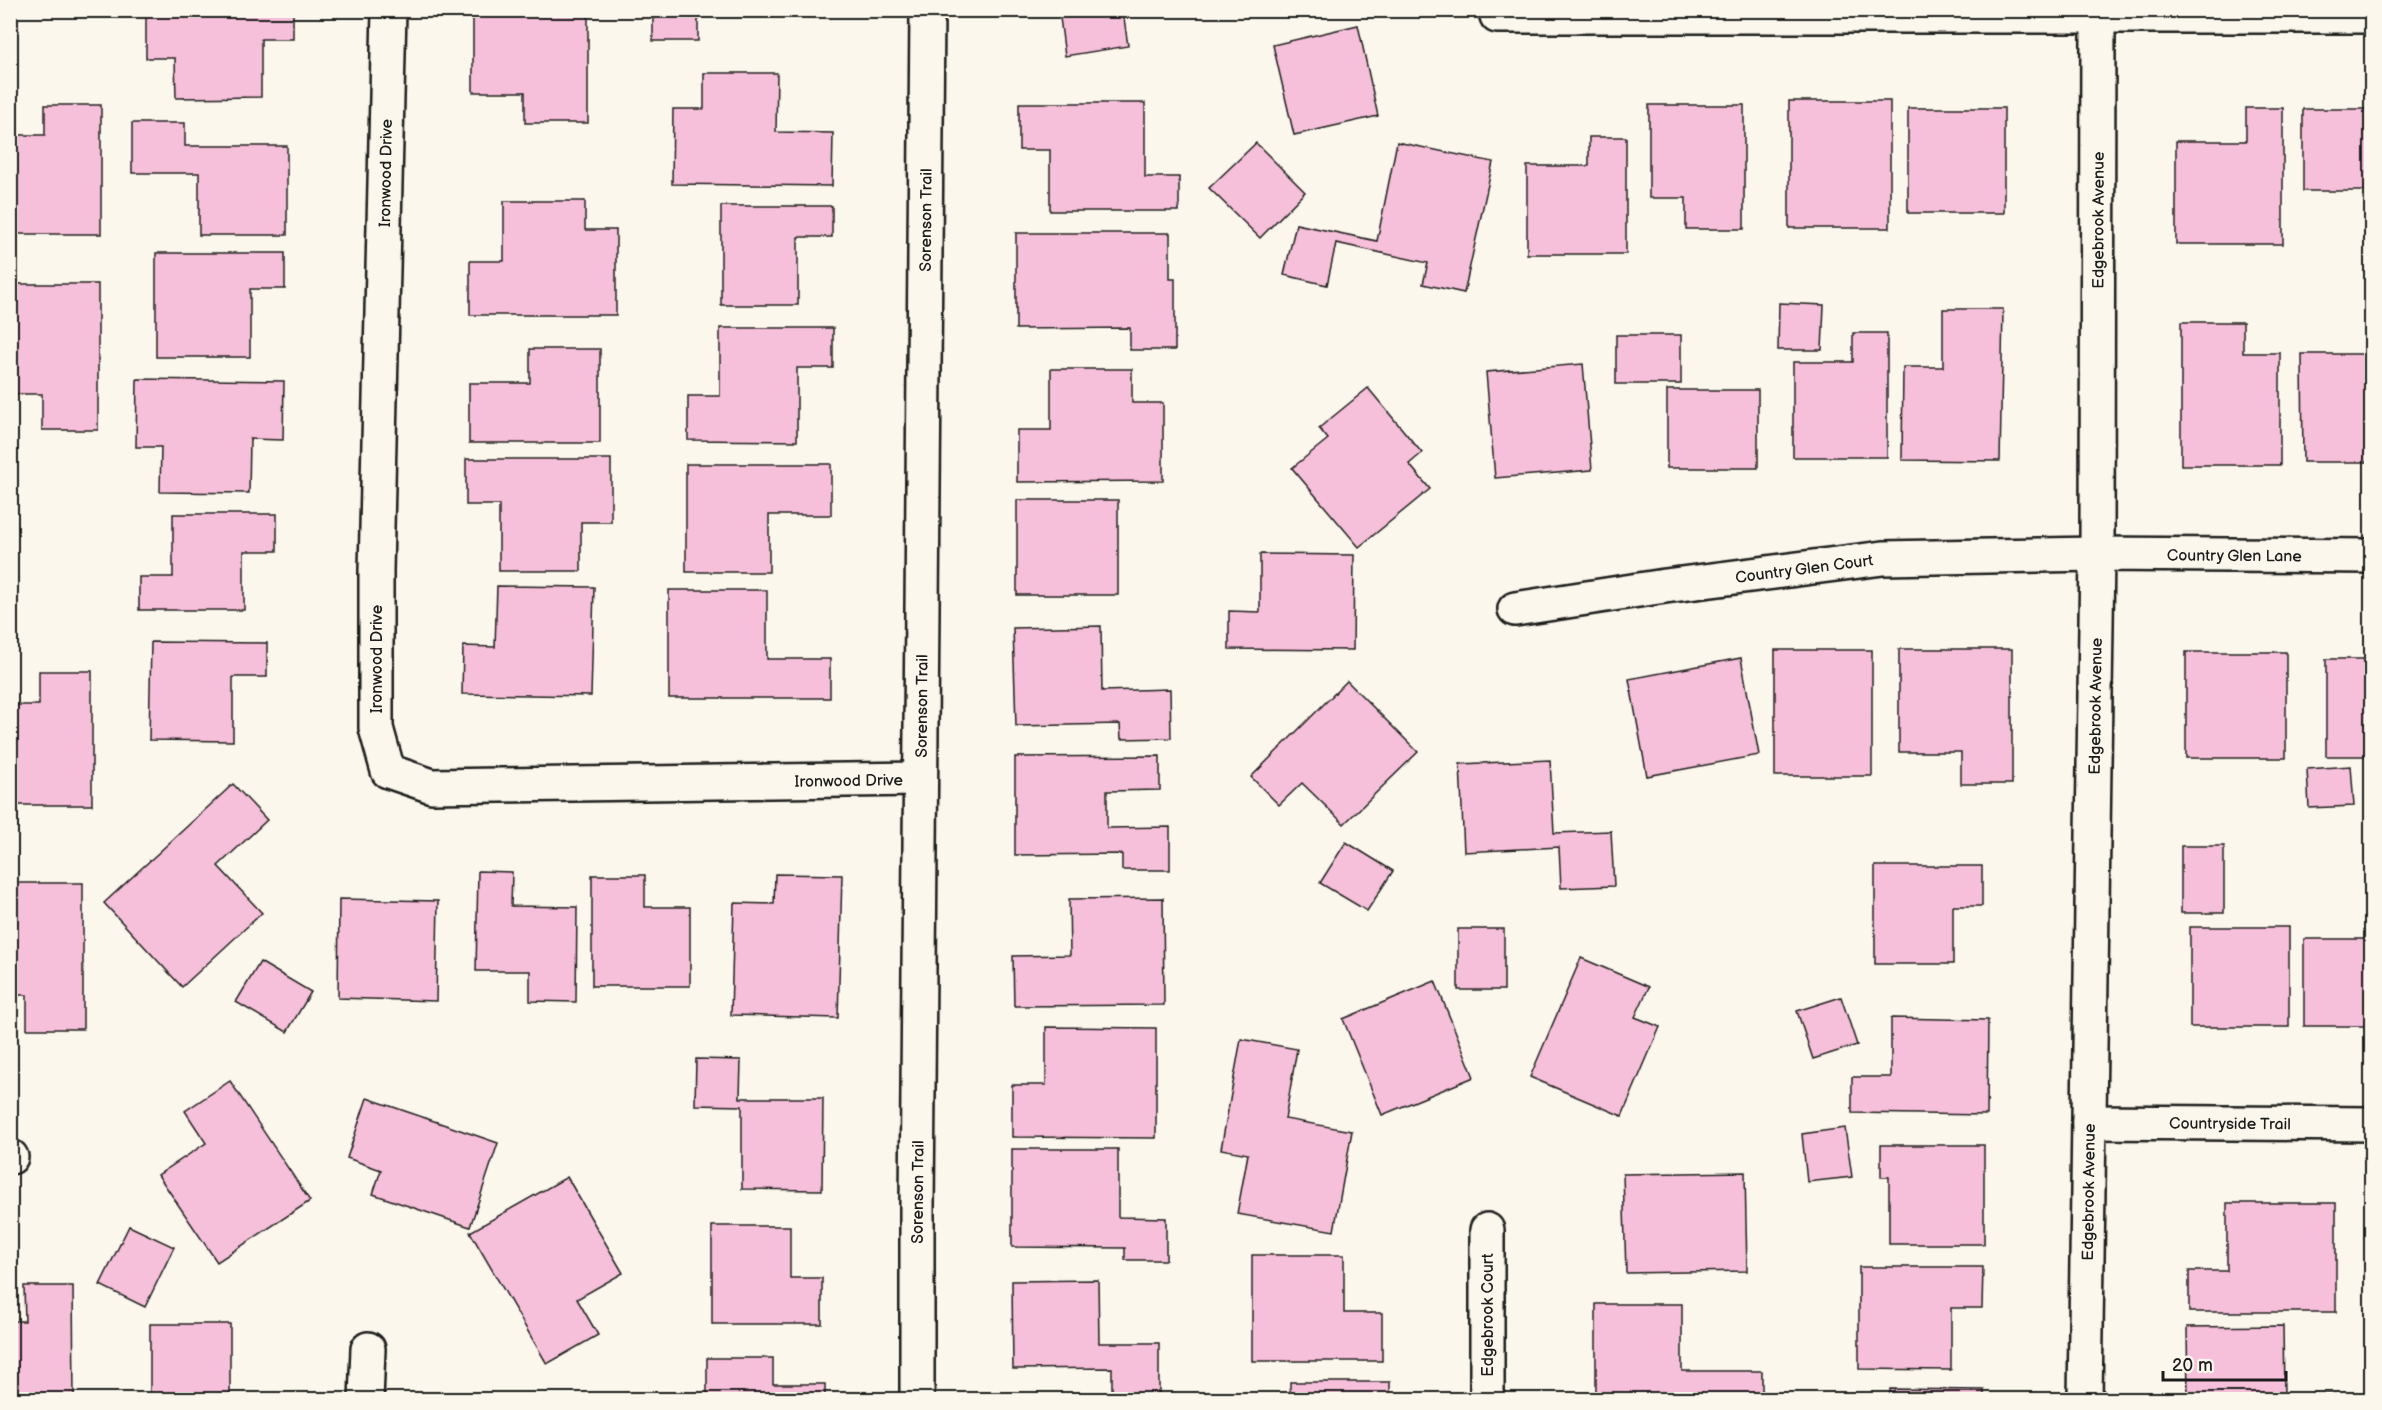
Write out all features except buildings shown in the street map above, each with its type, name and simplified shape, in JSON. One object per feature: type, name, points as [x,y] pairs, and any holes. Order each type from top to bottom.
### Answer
[{"type":"street","name":"Ironwood Drive","points":[[389,10],[375,571],[375,728],[388,771],[432,786],[920,779]]},
{"type":"street","name":"Sorenson Trail","points":[[917,1400],[927,10]]},
{"type":"street","points":[[1497,15],[2098,12],[2372,16]]},
{"type":"street","name":"Edgebrook Avenue","points":[[2085,1400],[2097,554],[2098,12]]},
{"type":"street","name":"Country Glen Lane","points":[[2097,554],[2372,556]]},
{"type":"street","name":"Country Glen Court","points":[[1515,609],[1665,586],[1883,558],[2097,554]]},
{"type":"street","name":"Countryside Trail","points":[[2089,1122],[2372,1124]]},
{"type":"street","name":"Edgebrook Court","points":[[1487,1230],[1487,1400]]},
{"type":"street","points":[[366,1400],[368,1350]]}]
